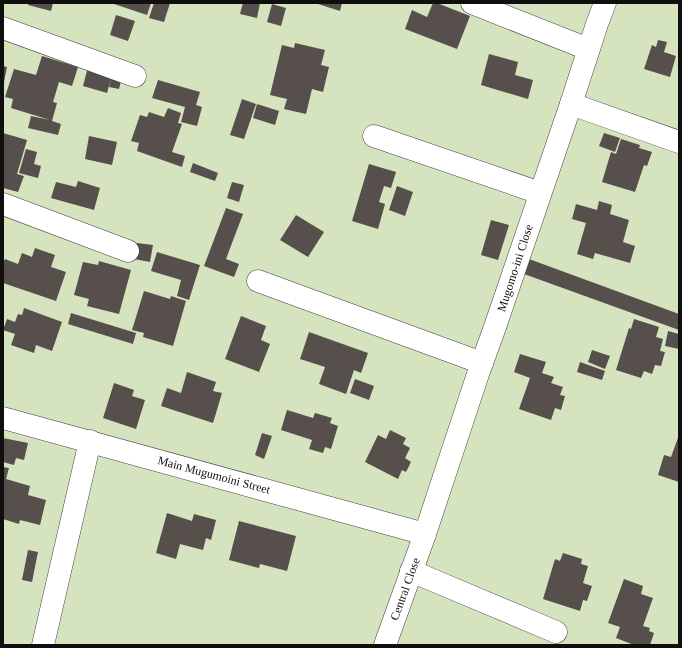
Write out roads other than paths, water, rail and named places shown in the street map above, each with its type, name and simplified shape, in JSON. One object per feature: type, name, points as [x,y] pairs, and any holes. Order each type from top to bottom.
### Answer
[{"type":"street","points":[[472,3],[588,49]]},
{"type":"street","name":"Mugomo-ini Close","points":[[425,534],[571,104],[588,49],[605,3]]},
{"type":"street","points":[[3,28],[135,76]]},
{"type":"street","points":[[571,104],[679,142]]},
{"type":"street","points":[[374,136],[540,193]]},
{"type":"street","points":[[3,204],[128,250]]},
{"type":"street","points":[[258,281],[482,363]]},
{"type":"street","name":"Main Mugumoini Street","points":[[3,418],[425,534]]},
{"type":"street","points":[[43,645],[90,441]]},
{"type":"street","name":"Central Close","points":[[385,645],[425,534]]},
{"type":"street","points":[[411,571],[556,632]]}]
